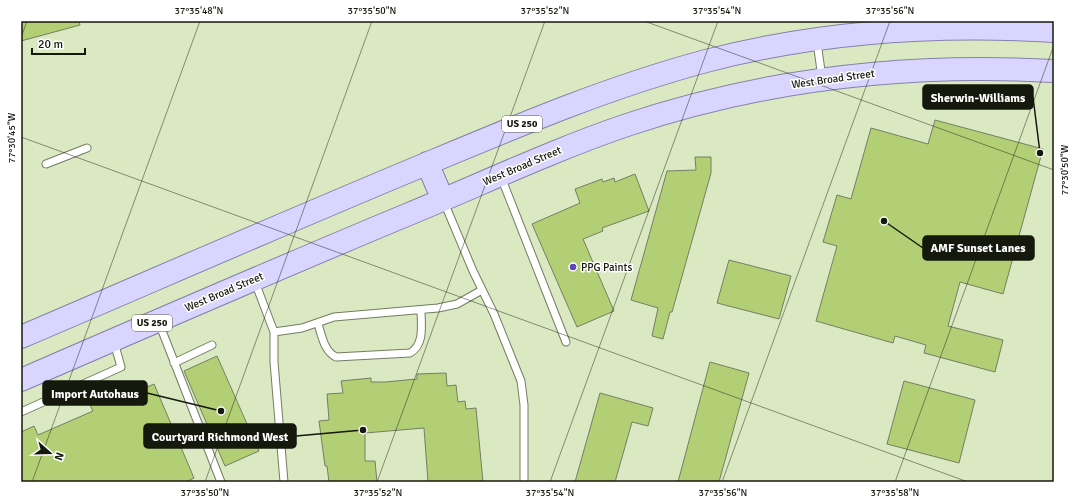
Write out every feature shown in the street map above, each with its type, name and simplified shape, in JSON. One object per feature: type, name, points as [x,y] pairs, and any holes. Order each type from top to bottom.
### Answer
[{"type":"main road","name":"US 250","points":[[21,337],[571,104],[636,82],[713,60],[817,40],[921,30],[983,29],[1054,31]]},
{"type":"main road","name":"West Broad Street","points":[[21,380],[158,320],[570,146],[628,125],[690,106],[752,92],[874,73],[941,69],[997,68],[1054,71]]},
{"type":"main road","points":[[427,164],[443,200]]},
{"type":"lane","points":[[817,40],[822,80]]},
{"type":"lane","points":[[46,164],[87,148]]},
{"type":"lane","points":[[500,175],[566,342]]},
{"type":"lane","points":[[443,200],[494,314],[521,381],[524,405],[524,482]]},
{"type":"lane","points":[[254,280],[274,332],[274,362],[284,482]]},
{"type":"lane","points":[[274,332],[302,328],[334,318],[421,310],[457,304],[482,290]]},
{"type":"lane","points":[[318,324],[327,350],[336,358],[410,353],[416,350],[421,338],[421,310]]},
{"type":"lane","points":[[158,320],[221,482]]},
{"type":"lane","points":[[21,412],[121,367],[113,340]]},
{"type":"lane","points":[[174,363],[212,345]]},
{"type":"shaded area","points":[[21,21],[1054,21],[1054,482],[21,482]]},
{"type":"building","points":[[21,21],[79,21],[80,25],[21,41]]},
{"type":"building","points":[[935,120],[1043,149],[1003,294],[960,282],[948,326],[1003,340],[995,372],[924,353],[926,345],[895,336],[893,343],[816,321],[837,246],[823,242],[837,195],[851,199],[871,128],[928,144]]},
{"type":"building","points":[[695,157],[711,157],[711,173],[663,339],[652,336],[658,308],[631,300],[667,171],[696,170]]},
{"type":"building","points":[[635,174],[649,211],[602,228],[603,231],[583,239],[614,311],[577,327],[532,224],[580,203],[575,189],[602,179],[603,182],[614,178],[615,182]]},
{"type":"building","points":[[729,260],[791,276],[779,319],[717,303]]},
{"type":"building","points":[[217,356],[259,451],[225,466],[184,371]]},
{"type":"building","points":[[710,362],[749,373],[719,482],[678,482]]},
{"type":"building","points":[[446,373],[447,386],[456,385],[458,402],[465,401],[466,409],[476,408],[483,482],[428,482],[424,428],[365,433],[365,461],[375,461],[377,482],[329,482],[327,466],[325,466],[319,421],[329,420],[327,394],[343,393],[341,381],[371,378],[371,382],[385,382],[417,379],[417,374]]},
{"type":"building","points":[[904,381],[975,400],[959,463],[887,444]]},
{"type":"building","points":[[154,384],[194,478],[186,482],[21,482],[21,432],[34,426],[38,435],[93,411],[90,405],[117,394],[119,399]]},
{"type":"building","points":[[600,393],[653,408],[648,426],[632,422],[615,482],[575,482]]},
{"type":"place","name":"Sherwin-Williams","points":[[1040,153]]},
{"type":"place","name":"AMF Sunset Lanes","points":[[884,221]]},
{"type":"place","name":"PPG Paints","points":[[573,267]]},
{"type":"place","name":"Import Autohaus","points":[[221,411]]},
{"type":"place","name":"Courtyard Richmond West","points":[[363,430]]}]
